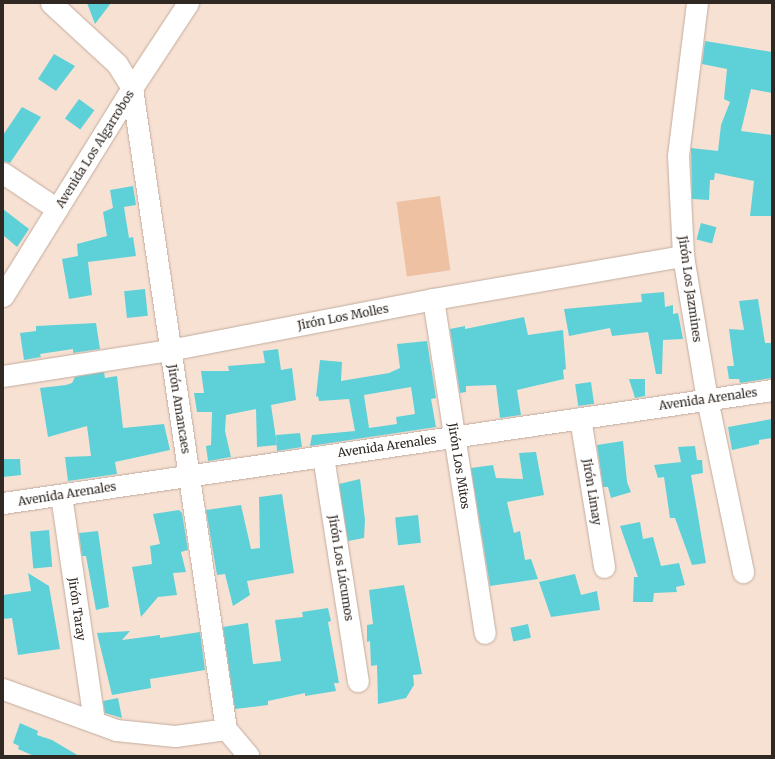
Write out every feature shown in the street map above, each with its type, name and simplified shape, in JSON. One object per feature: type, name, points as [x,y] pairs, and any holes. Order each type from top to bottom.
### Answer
[{"type":"street","points":[[51,3],[117,64],[132,88]]},
{"type":"street","name":"Avenida Los Algarrobos","points":[[3,296],[132,88],[188,3]]},
{"type":"street","name":"Jirón Los Jazmines","points":[[696,3],[678,156],[683,256],[707,399],[743,572]]},
{"type":"street","name":"Jirón Amancaes","points":[[132,88],[169,350],[226,729]]},
{"type":"street","points":[[3,174],[57,209]]},
{"type":"street","name":"Jirón Los Molles","points":[[3,376],[169,350],[433,299],[683,256]]},
{"type":"street","name":"Jirón Los Mitos","points":[[433,299],[485,633]]},
{"type":"street","name":"Avenida Arenales","points":[[3,504],[189,475],[772,390]]},
{"type":"street","name":"Jirón Limay","points":[[580,418],[604,567]]},
{"type":"street","name":"Jirón Los Lúcumos","points":[[323,456],[358,681]]},
{"type":"street","name":"Jirón Taray","points":[[61,495],[94,722]]},
{"type":"street","points":[[3,689],[116,730],[175,736],[226,729],[249,756]]},
{"type":"shaded area","points":[[440,196],[450,270],[407,276],[396,202]]},
{"type":"building","points":[[87,3],[111,3],[95,24]]},
{"type":"building","points":[[705,41],[772,52],[772,93],[751,89],[741,131],[772,135],[772,216],[750,216],[754,181],[715,173],[714,180],[710,180],[709,200],[692,199],[691,148],[718,151],[721,125],[730,102],[724,99],[727,69],[702,64]]},
{"type":"building","points":[[54,54],[75,66],[56,91],[38,79]]},
{"type":"building","points":[[79,99],[94,110],[80,130],[65,118]]},
{"type":"building","points":[[22,107],[41,117],[10,163],[3,161],[3,135]]},
{"type":"building","points":[[133,186],[136,205],[124,207],[129,238],[133,237],[136,256],[88,262],[92,295],[69,299],[62,259],[78,256],[77,244],[107,236],[103,212],[113,208],[110,190]]},
{"type":"building","points":[[3,209],[29,229],[17,247],[3,235]]},
{"type":"building","points":[[701,223],[716,227],[712,244],[697,239]]},
{"type":"building","points":[[145,289],[148,316],[127,318],[124,291]]},
{"type":"building","points":[[664,292],[665,307],[673,305],[673,314],[678,313],[683,339],[663,340],[662,374],[656,374],[648,332],[612,336],[610,328],[569,336],[564,309],[642,302],[641,294]]},
{"type":"building","points":[[758,299],[765,343],[772,343],[772,378],[740,383],[739,379],[729,379],[727,366],[734,366],[729,329],[744,330],[739,301]]},
{"type":"building","points":[[524,317],[528,335],[563,330],[566,369],[563,370],[564,379],[517,390],[521,415],[500,418],[496,385],[466,386],[466,392],[460,393],[450,329],[465,326],[465,329]]},
{"type":"building","points":[[96,323],[100,349],[73,353],[73,349],[40,354],[41,357],[24,360],[20,333],[36,331],[36,326]]},
{"type":"building","points":[[427,341],[436,398],[431,399],[436,427],[310,446],[312,435],[355,431],[349,399],[319,401],[318,396],[316,397],[320,360],[342,362],[341,381],[389,373],[400,368],[397,344]],"holes":[[[411,387],[415,414],[396,417],[397,424],[369,428],[364,395]]]},
{"type":"building","points":[[278,349],[281,370],[292,368],[296,400],[271,405],[277,445],[257,447],[256,409],[226,415],[225,431],[231,457],[208,461],[206,446],[211,445],[212,412],[197,412],[194,393],[204,393],[201,371],[229,371],[228,366],[265,363],[263,351]]},
{"type":"building","points":[[104,372],[105,378],[117,376],[123,428],[164,424],[170,450],[115,462],[117,474],[68,481],[65,457],[91,456],[87,426],[48,437],[40,388],[66,385],[72,383],[75,377]]},
{"type":"building","points":[[629,379],[645,379],[645,396],[635,398]]},
{"type":"building","points":[[591,382],[594,404],[578,406],[575,384]]},
{"type":"building","points":[[772,419],[772,438],[759,440],[759,444],[732,450],[728,427]]},
{"type":"building","points":[[300,433],[302,447],[277,451],[276,435]]},
{"type":"building","points":[[623,441],[627,482],[631,492],[611,498],[608,487],[603,487],[597,445]]},
{"type":"building","points":[[695,446],[697,460],[702,460],[703,473],[691,475],[706,563],[692,565],[675,518],[670,518],[664,477],[658,478],[654,465],[681,462],[678,447]]},
{"type":"building","points":[[536,452],[544,495],[507,502],[514,533],[520,531],[525,560],[531,559],[538,579],[490,586],[471,468],[493,465],[496,478],[523,479],[519,453]]},
{"type":"building","points":[[3,459],[20,459],[21,475],[3,477]]},
{"type":"building","points":[[360,479],[365,520],[364,538],[348,541],[339,484]]},
{"type":"building","points":[[282,494],[294,573],[247,581],[250,595],[233,606],[225,574],[217,575],[206,510],[241,505],[251,549],[260,548],[259,497]]},
{"type":"building","points":[[179,510],[182,513],[188,550],[181,552],[186,572],[173,573],[177,595],[158,597],[141,617],[132,567],[152,564],[150,546],[160,544],[153,514]]},
{"type":"building","points":[[418,515],[421,543],[398,545],[395,517]]},
{"type":"building","points":[[640,522],[643,539],[653,537],[661,566],[679,563],[685,585],[676,587],[677,592],[654,593],[653,602],[633,602],[634,577],[638,577],[620,526]]},
{"type":"building","points":[[49,530],[52,567],[33,569],[30,532]]},
{"type":"building","points":[[98,531],[109,607],[96,610],[86,556],[82,556],[79,533]]},
{"type":"building","points":[[28,573],[49,586],[60,649],[18,655],[12,618],[3,619],[3,595],[31,591]]},
{"type":"building","points":[[575,574],[581,595],[597,591],[600,610],[551,617],[539,582]]},
{"type":"building","points":[[404,585],[422,674],[413,675],[414,685],[406,698],[378,704],[377,665],[371,666],[370,641],[367,642],[367,625],[373,624],[369,590]]},
{"type":"building","points":[[328,608],[331,621],[328,622],[339,683],[334,683],[336,691],[305,696],[305,693],[268,701],[268,705],[235,709],[223,627],[248,623],[253,664],[281,661],[275,620],[303,617],[302,612]]},
{"type":"building","points":[[528,624],[531,638],[513,641],[510,628]]},
{"type":"building","points":[[130,631],[122,640],[160,635],[160,638],[200,632],[205,670],[150,679],[151,688],[112,695],[97,633]]},
{"type":"building","points":[[118,698],[122,718],[105,713],[103,701]]},
{"type":"building","points":[[20,723],[38,731],[37,735],[52,740],[79,756],[34,756],[18,749],[19,746],[13,743]]}]
